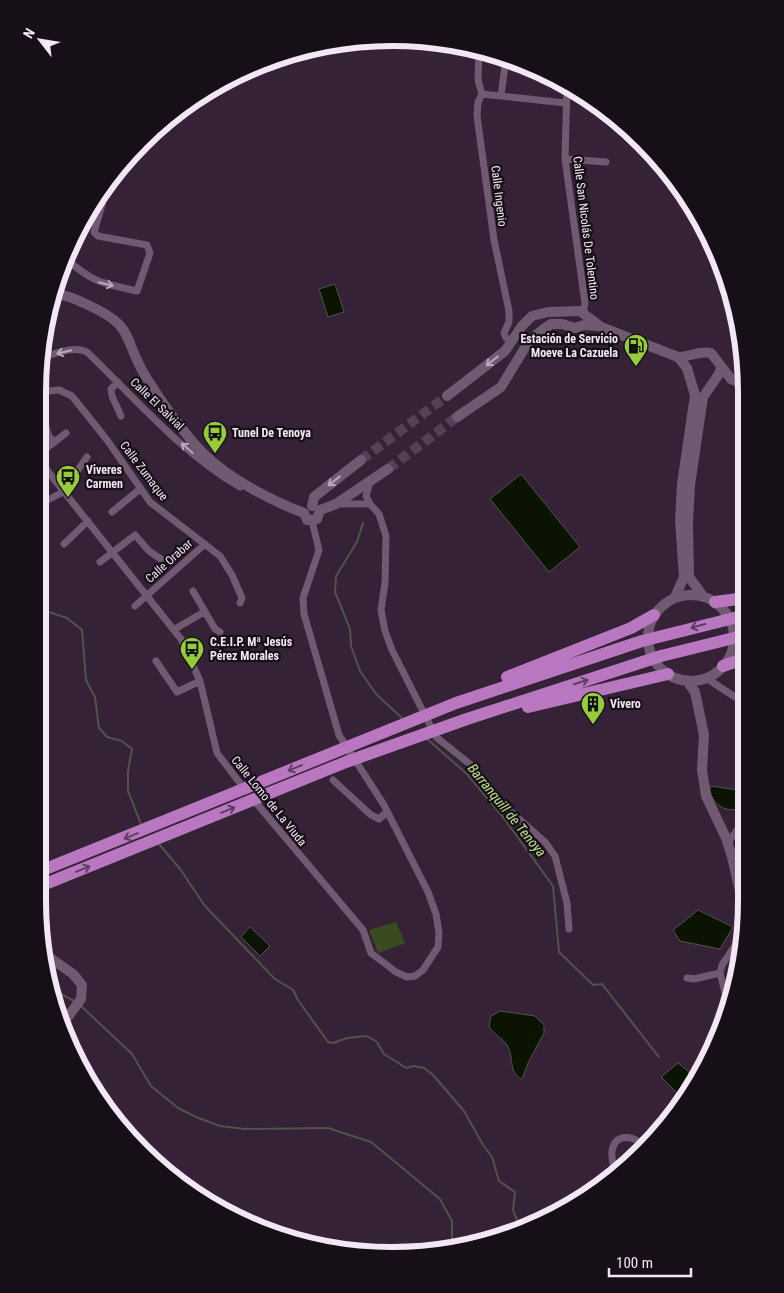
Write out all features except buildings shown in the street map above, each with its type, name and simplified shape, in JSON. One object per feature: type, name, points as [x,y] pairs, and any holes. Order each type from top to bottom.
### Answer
[{"type":"highway","points":[[715,602],[738,599]]},
{"type":"highway","points":[[46,883],[339,748],[614,635],[654,615]]},
{"type":"highway","points":[[454,701],[642,641],[738,617]]},
{"type":"highway","points":[[46,869],[180,823],[391,746],[661,656],[738,637]]},
{"type":"highway","points":[[711,674],[738,662]]},
{"type":"highway","points":[[468,721],[668,674]]},
{"type":"main road","points":[[61,295],[69,296],[108,314],[125,330],[146,378],[194,443],[221,468],[274,502],[304,513],[307,520],[312,521],[318,517],[314,497],[360,460]]},
{"type":"main road","points":[[448,396],[505,351],[522,326],[532,316],[548,312],[581,317],[678,357],[692,356],[700,352],[711,353],[732,379],[738,381]]},
{"type":"main road","points":[[457,417],[501,387],[529,341],[542,330],[551,324],[572,326],[569,321],[581,317]]},
{"type":"main road","points":[[687,368],[692,356]]},
{"type":"main road","points":[[675,597],[684,577],[680,521],[682,484],[694,396],[692,380],[687,368],[678,357]]},
{"type":"main road","points":[[703,596],[690,577],[688,521],[690,485],[704,393],[713,382],[721,367]]},
{"type":"main road","points":[[692,380],[702,384],[732,379]]},
{"type":"main road","points":[[304,513],[307,507],[316,508],[336,504],[388,469]]},
{"type":"main road","points":[[695,692],[731,654],[733,642],[732,625],[726,612],[715,602],[703,596],[689,594],[675,597],[663,604],[654,615],[649,628],[648,641],[651,654],[658,666],[668,674],[687,680],[711,674]]},
{"type":"main road","points":[[687,680],[695,692],[704,735],[702,770],[704,790],[728,843],[738,885]]},
{"type":"main road","points":[[51,959],[79,979],[83,991],[81,999],[67,1018]]},
{"type":"street","name":"Calle Ingenio","points":[[479,57],[478,80],[482,94],[478,102],[477,116],[494,240],[509,311],[509,322],[504,332],[506,338],[512,340]]},
{"type":"street","points":[[501,96],[505,66]]},
{"type":"street","points":[[482,94],[565,103]]},
{"type":"street","name":"Calle San Nicolás De Tolentino","points":[[567,94],[565,159],[585,303],[581,317]]},
{"type":"street","points":[[565,159],[606,162]]},
{"type":"street","points":[[72,264],[89,278],[100,283],[137,291],[150,253],[148,245],[98,236],[94,232],[102,205]]},
{"type":"street","name":"Calle El Salvial","points":[[48,356],[81,349],[216,474],[247,491],[256,490]]},
{"type":"street","points":[[118,382],[112,389],[112,396],[121,416]]},
{"type":"street","name":"Calle Zumaque","points":[[46,391],[59,390],[72,396],[107,440],[150,502],[220,556],[232,574],[242,598],[240,603]]},
{"type":"street","points":[[46,427],[49,437],[55,442]]},
{"type":"street","points":[[46,449],[66,433]]},
{"type":"street","points":[[46,499],[63,489],[87,457]]},
{"type":"street","name":"Calle Lomo de La Viuda","points":[[47,470],[175,629],[200,681],[218,753],[231,773],[362,930],[371,953],[396,972],[407,977],[415,976],[432,959],[438,947],[439,933],[436,914],[428,892],[387,812]]},
{"type":"street","points":[[371,481],[366,496],[379,514],[386,536],[382,610],[385,631],[392,650],[436,737],[471,765],[488,788],[519,821],[545,842],[555,856],[567,902],[568,929]]},
{"type":"street","points":[[112,512],[140,488]]},
{"type":"street","points":[[336,504],[370,504]]},
{"type":"street","points":[[64,544],[88,521]]},
{"type":"street","points":[[312,521],[319,550],[303,598],[304,614],[339,735],[387,812],[379,819],[370,815],[333,780]]},
{"type":"street","points":[[100,562],[135,535],[149,551],[166,563]]},
{"type":"street","name":"Calle Orabar","points":[[135,606],[205,544]]},
{"type":"street","points":[[193,592],[215,629],[220,632]]},
{"type":"street","points":[[175,629],[204,612]]},
{"type":"street","points":[[156,661],[177,692],[200,681]]},
{"type":"street","points":[[711,674],[718,686],[738,698]]},
{"type":"street","points":[[728,843],[738,829]]},
{"type":"street","points":[[725,993],[720,973],[722,965],[735,945]]},
{"type":"street","points":[[687,978],[694,979],[720,973]]},
{"type":"street","points":[[614,1166],[612,1149],[617,1141],[623,1137],[631,1137],[639,1142]]},
{"type":"green space","points":[[396,922],[405,943],[378,953],[369,930]]},
{"type":"shaded area","points":[[335,284],[344,312],[328,317],[319,289]]},
{"type":"shaded area","points":[[521,474],[580,547],[549,572],[490,499]]},
{"type":"shaded area","points":[[710,786],[738,790],[738,809],[733,810],[722,807],[713,799]]},
{"type":"shaded area","points":[[698,910],[733,927],[720,949],[680,941],[673,930]]},
{"type":"shaded area","points":[[250,927],[270,946],[260,956],[241,937]]},
{"type":"shaded area","points":[[500,1011],[535,1016],[544,1025],[544,1033],[522,1079],[513,1069],[510,1051],[506,1044],[489,1026],[491,1016]]},
{"type":"shaded area","points":[[678,1063],[688,1071],[690,1075],[678,1095],[661,1077]]},
{"type":"waterway","name":"Barranquill de Tenoya","points":[[363,523],[357,542],[336,576],[335,592],[350,629],[351,646],[360,671],[376,694],[403,719]]},
{"type":"waterway","points":[[49,612],[67,618],[82,630],[86,680],[95,697],[99,728],[107,737],[122,741],[132,749],[128,771],[128,791],[141,824]]},
{"type":"waterway","name":"Barranquill de Tenoya","points":[[426,738],[467,774],[503,817],[553,886],[559,952],[593,985],[602,984],[659,1057]]},
{"type":"waterway","points":[[159,844],[180,869],[205,906],[275,979],[293,990],[328,1042],[333,1043],[347,1038],[367,1036],[377,1042],[384,1054],[406,1068],[414,1066],[424,1068],[433,1075],[464,1111],[492,1157],[499,1181],[515,1192],[513,1210],[518,1222]]},
{"type":"waterway","points":[[59,993],[74,1001]]},
{"type":"waterway","points":[[80,1005],[132,1054],[151,1086],[178,1108],[196,1117],[220,1126],[245,1129],[328,1128],[371,1142],[440,1199],[452,1221],[452,1241]]},
{"type":"tunnel","points":[[361,460],[447,396]]},
{"type":"tunnel","points":[[388,469],[457,417]]},
{"type":"place","name":"Estación de Servicio Moeve La Cazuela","points":[[636,367]]},
{"type":"place","name":"Tunel De Tenoya","points":[[215,454]]},
{"type":"place","name":"Viveres Carmen","points":[[68,498]]},
{"type":"place","name":"C.E.I.P. Mª Jesús Pérez Morales","points":[[192,670]]},
{"type":"place","name":"Vivero","points":[[593,725]]}]
